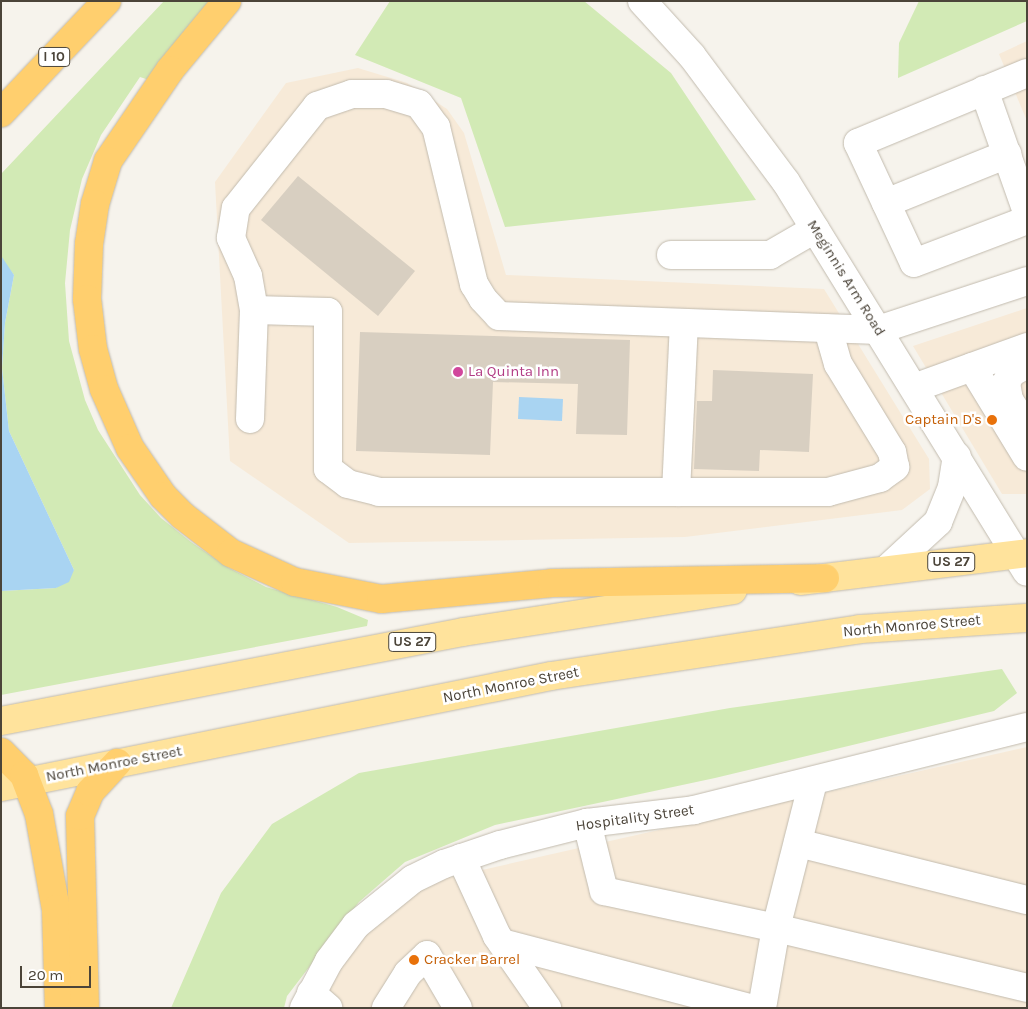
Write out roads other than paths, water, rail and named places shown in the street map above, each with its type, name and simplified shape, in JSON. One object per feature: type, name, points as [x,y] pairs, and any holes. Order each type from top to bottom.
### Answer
[{"type":"highway","name":"I 10","points":[[1,113],[107,1]]},
{"type":"highway","points":[[227,1],[170,70],[108,161],[95,204],[89,244],[87,298],[93,349],[104,388],[130,448],[163,496],[183,516],[231,552],[295,582],[381,600],[552,582],[825,578]]},
{"type":"highway","points":[[1,752],[28,781],[39,814],[55,901],[60,955],[59,1008]]},
{"type":"highway","points":[[85,1008],[80,816],[90,792],[117,763]]},
{"type":"main road","name":"US 27","points":[[1,721],[463,632],[678,596],[886,570],[1023,560]]},
{"type":"main road","name":"North Monroe Street","points":[[1,787],[551,676],[860,629],[1027,618]]},
{"type":"street","name":"Meginnis Arm Road","points":[[642,1],[692,56],[786,182],[1023,560]]},
{"type":"street","points":[[1027,73],[858,143],[914,263],[1027,220]]},
{"type":"street","points":[[984,90],[1027,212]]},
{"type":"street","points":[[250,419],[254,310],[248,276],[231,238],[236,208],[317,106],[352,94],[386,94],[420,104],[436,127],[474,284],[482,299],[499,316],[878,330],[1027,281]]},
{"type":"street","points":[[886,203],[1007,154]]},
{"type":"street","points":[[671,255],[770,255],[815,229]]},
{"type":"street","points":[[254,310],[328,312],[328,469],[348,484],[379,492],[828,492],[880,478],[894,467],[892,452],[838,364],[828,328]]},
{"type":"street","points":[[676,492],[684,323]]},
{"type":"street","points":[[914,388],[1027,347]]},
{"type":"street","points":[[1027,364],[1011,373],[1006,392],[1027,429]]},
{"type":"street","points":[[972,367],[1027,458]]},
{"type":"street","points":[[886,570],[938,522],[952,487],[957,456]]},
{"type":"street","name":"Hospitality Street","points":[[315,1003],[329,961],[356,925],[379,904],[413,879],[460,858],[587,823],[694,810],[813,782],[1027,727]]},
{"type":"street","points":[[762,1008],[776,928],[813,782]]},
{"type":"street","points":[[587,823],[604,891],[776,928],[1027,988]]},
{"type":"street","points":[[798,843],[1027,900]]},
{"type":"street","points":[[460,858],[502,943],[547,1008]]},
{"type":"street","points":[[502,943],[750,1008]]},
{"type":"street","points":[[386,1008],[408,973],[427,955],[458,1008]]},
{"type":"water","points":[[2,257],[14,275],[5,323],[2,368],[9,431],[74,570],[69,582],[56,588],[1,591]]},
{"type":"water","points":[[519,397],[563,399],[562,421],[518,419]]},
{"type":"place","name":"La Quinta Inn","points":[[458,372]]},
{"type":"place","name":"Captain D's","points":[[992,420]]},
{"type":"place","name":"Cracker Barrel","points":[[414,960]]}]
